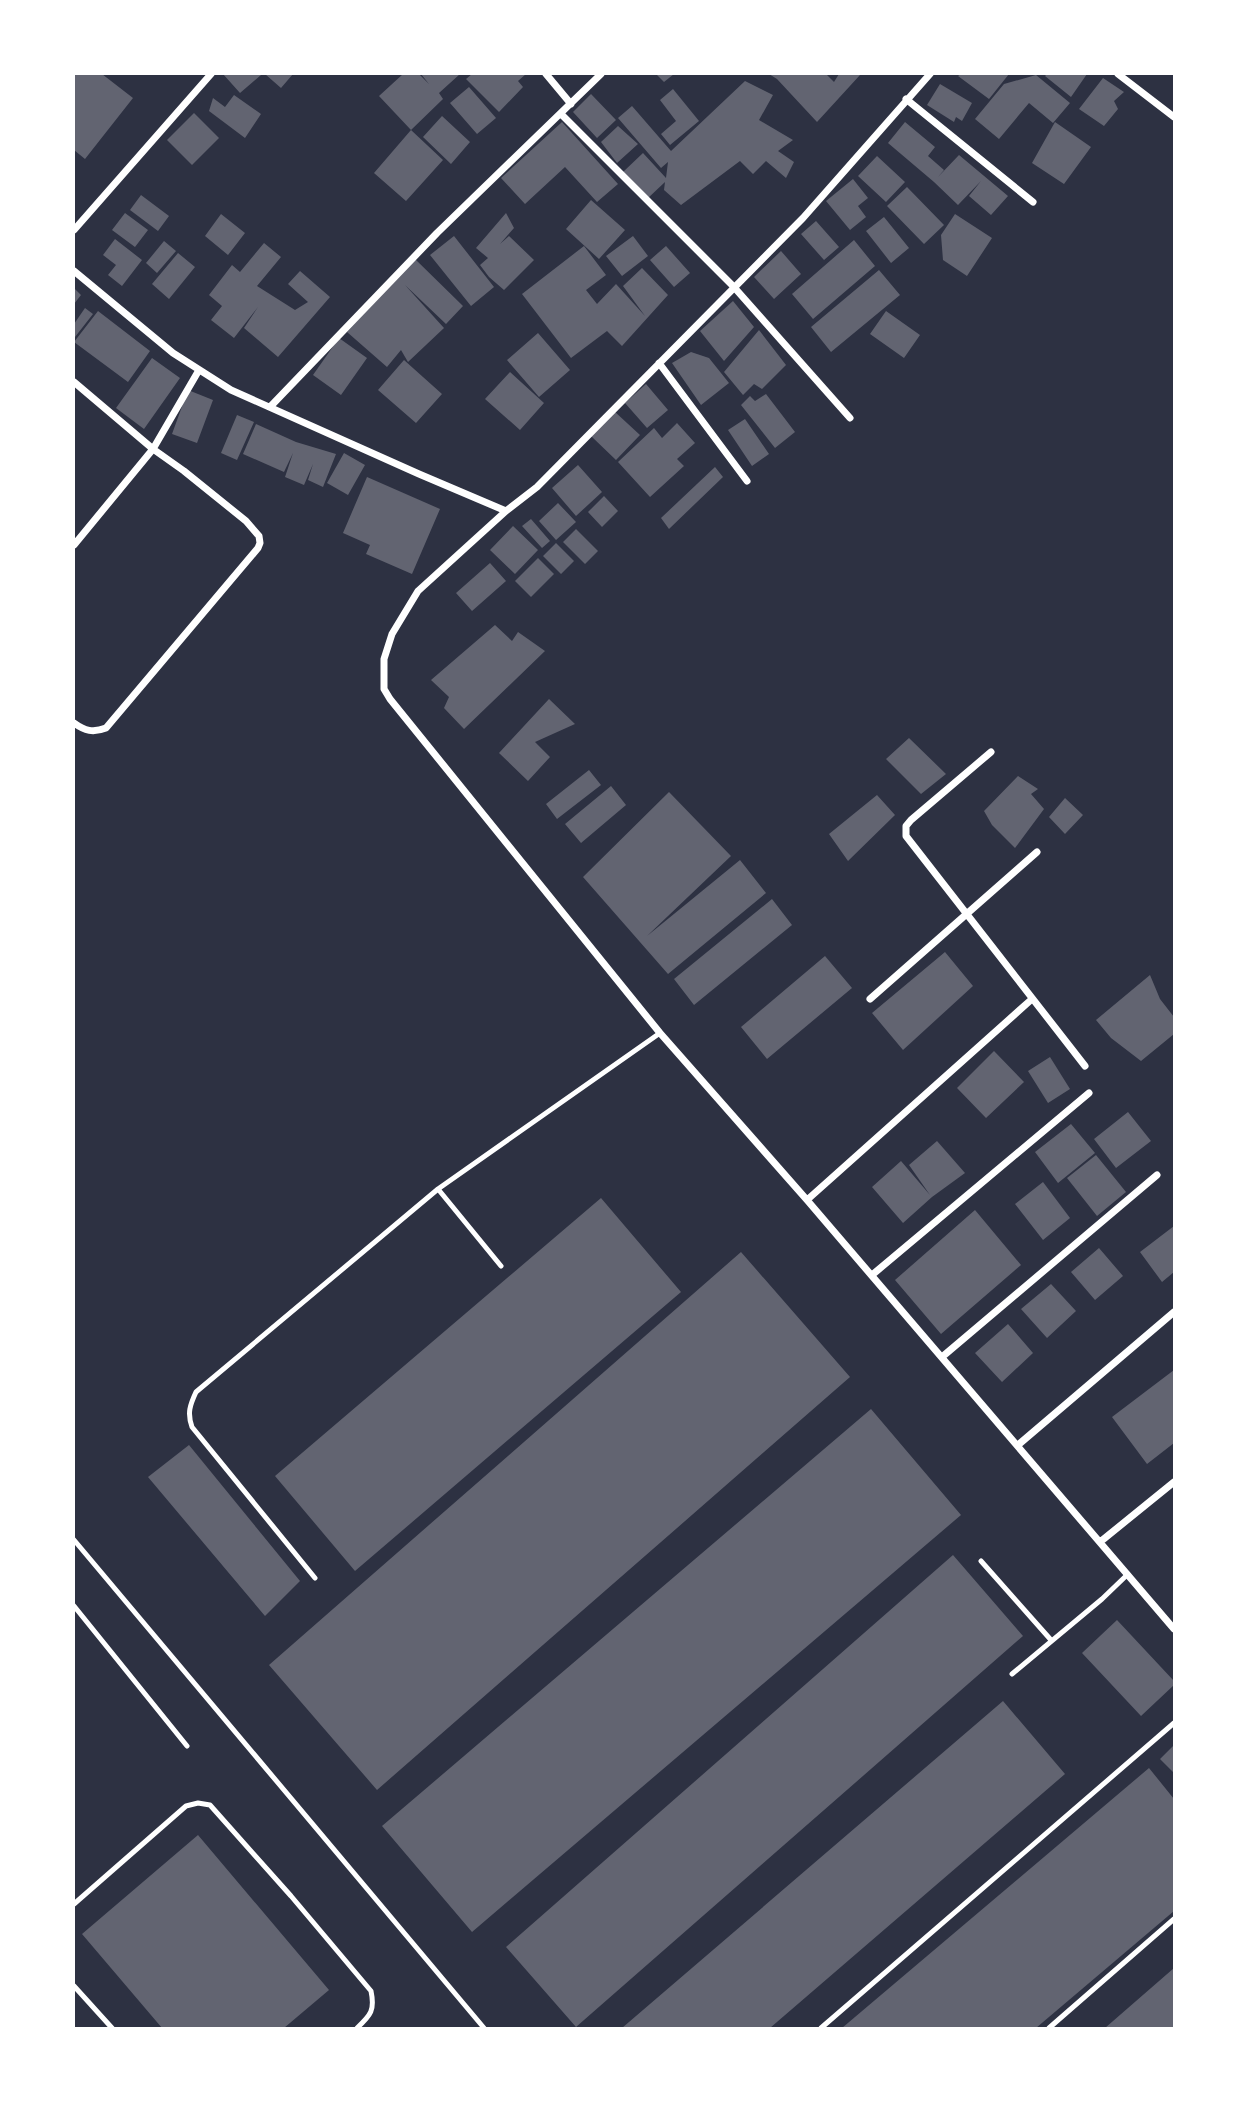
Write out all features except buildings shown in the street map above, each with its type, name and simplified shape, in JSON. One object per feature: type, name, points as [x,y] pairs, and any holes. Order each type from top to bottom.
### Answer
[{"type":"street","points":[[74,230],[211,74]]},
{"type":"street","points":[[546,74],[571,104]]},
{"type":"street","points":[[270,407],[437,233],[601,74]]},
{"type":"street","points":[[930,74],[803,218],[537,487],[506,511],[418,591],[392,634],[384,659],[384,689],[660,1032],[872,1275],[1174,1629]]},
{"type":"street","points":[[1118,74],[1174,117]]},
{"type":"street","points":[[906,99],[1033,202]]},
{"type":"street","points":[[561,114],[733,286],[850,418]]},
{"type":"street","points":[[74,271],[173,353],[231,390],[506,511]]},
{"type":"street","points":[[659,363],[747,481]]},
{"type":"street","points":[[74,545],[153,449],[199,370]]},
{"type":"street","points":[[74,382],[153,449],[246,521],[259,536],[260,543],[106,728],[96,732],[80,728],[74,723]]},
{"type":"street","points":[[991,752],[906,826],[906,836],[1085,1066]]},
{"type":"street","points":[[870,999],[1037,852]]},
{"type":"street","points":[[807,1200],[1032,999]]},
{"type":"street","points":[[872,1275],[1088,1093]]},
{"type":"street","points":[[942,1357],[1157,1175]]},
{"type":"street","points":[[1017,1445],[1174,1312]]},
{"type":"street","points":[[1100,1542],[1174,1482]]},
{"type":"lane","points":[[315,1578],[192,1427],[189,1406],[196,1392],[438,1189],[660,1032]]},
{"type":"lane","points":[[438,1189],[501,1266]]},
{"type":"lane","points":[[74,1540],[484,2028]]},
{"type":"lane","points":[[981,1561],[1051,1640]]},
{"type":"lane","points":[[1012,1674],[1128,1574]]},
{"type":"lane","points":[[74,1606],[187,1746]]},
{"type":"lane","points":[[821,2028],[1174,1723]]},
{"type":"lane","points":[[74,1904],[186,1806],[198,1803],[210,1805],[371,1991],[374,2003],[372,2012],[357,2028]]},
{"type":"lane","points":[[1049,2028],[1174,1919]]},
{"type":"lane","points":[[74,1986],[112,2028]]}]
